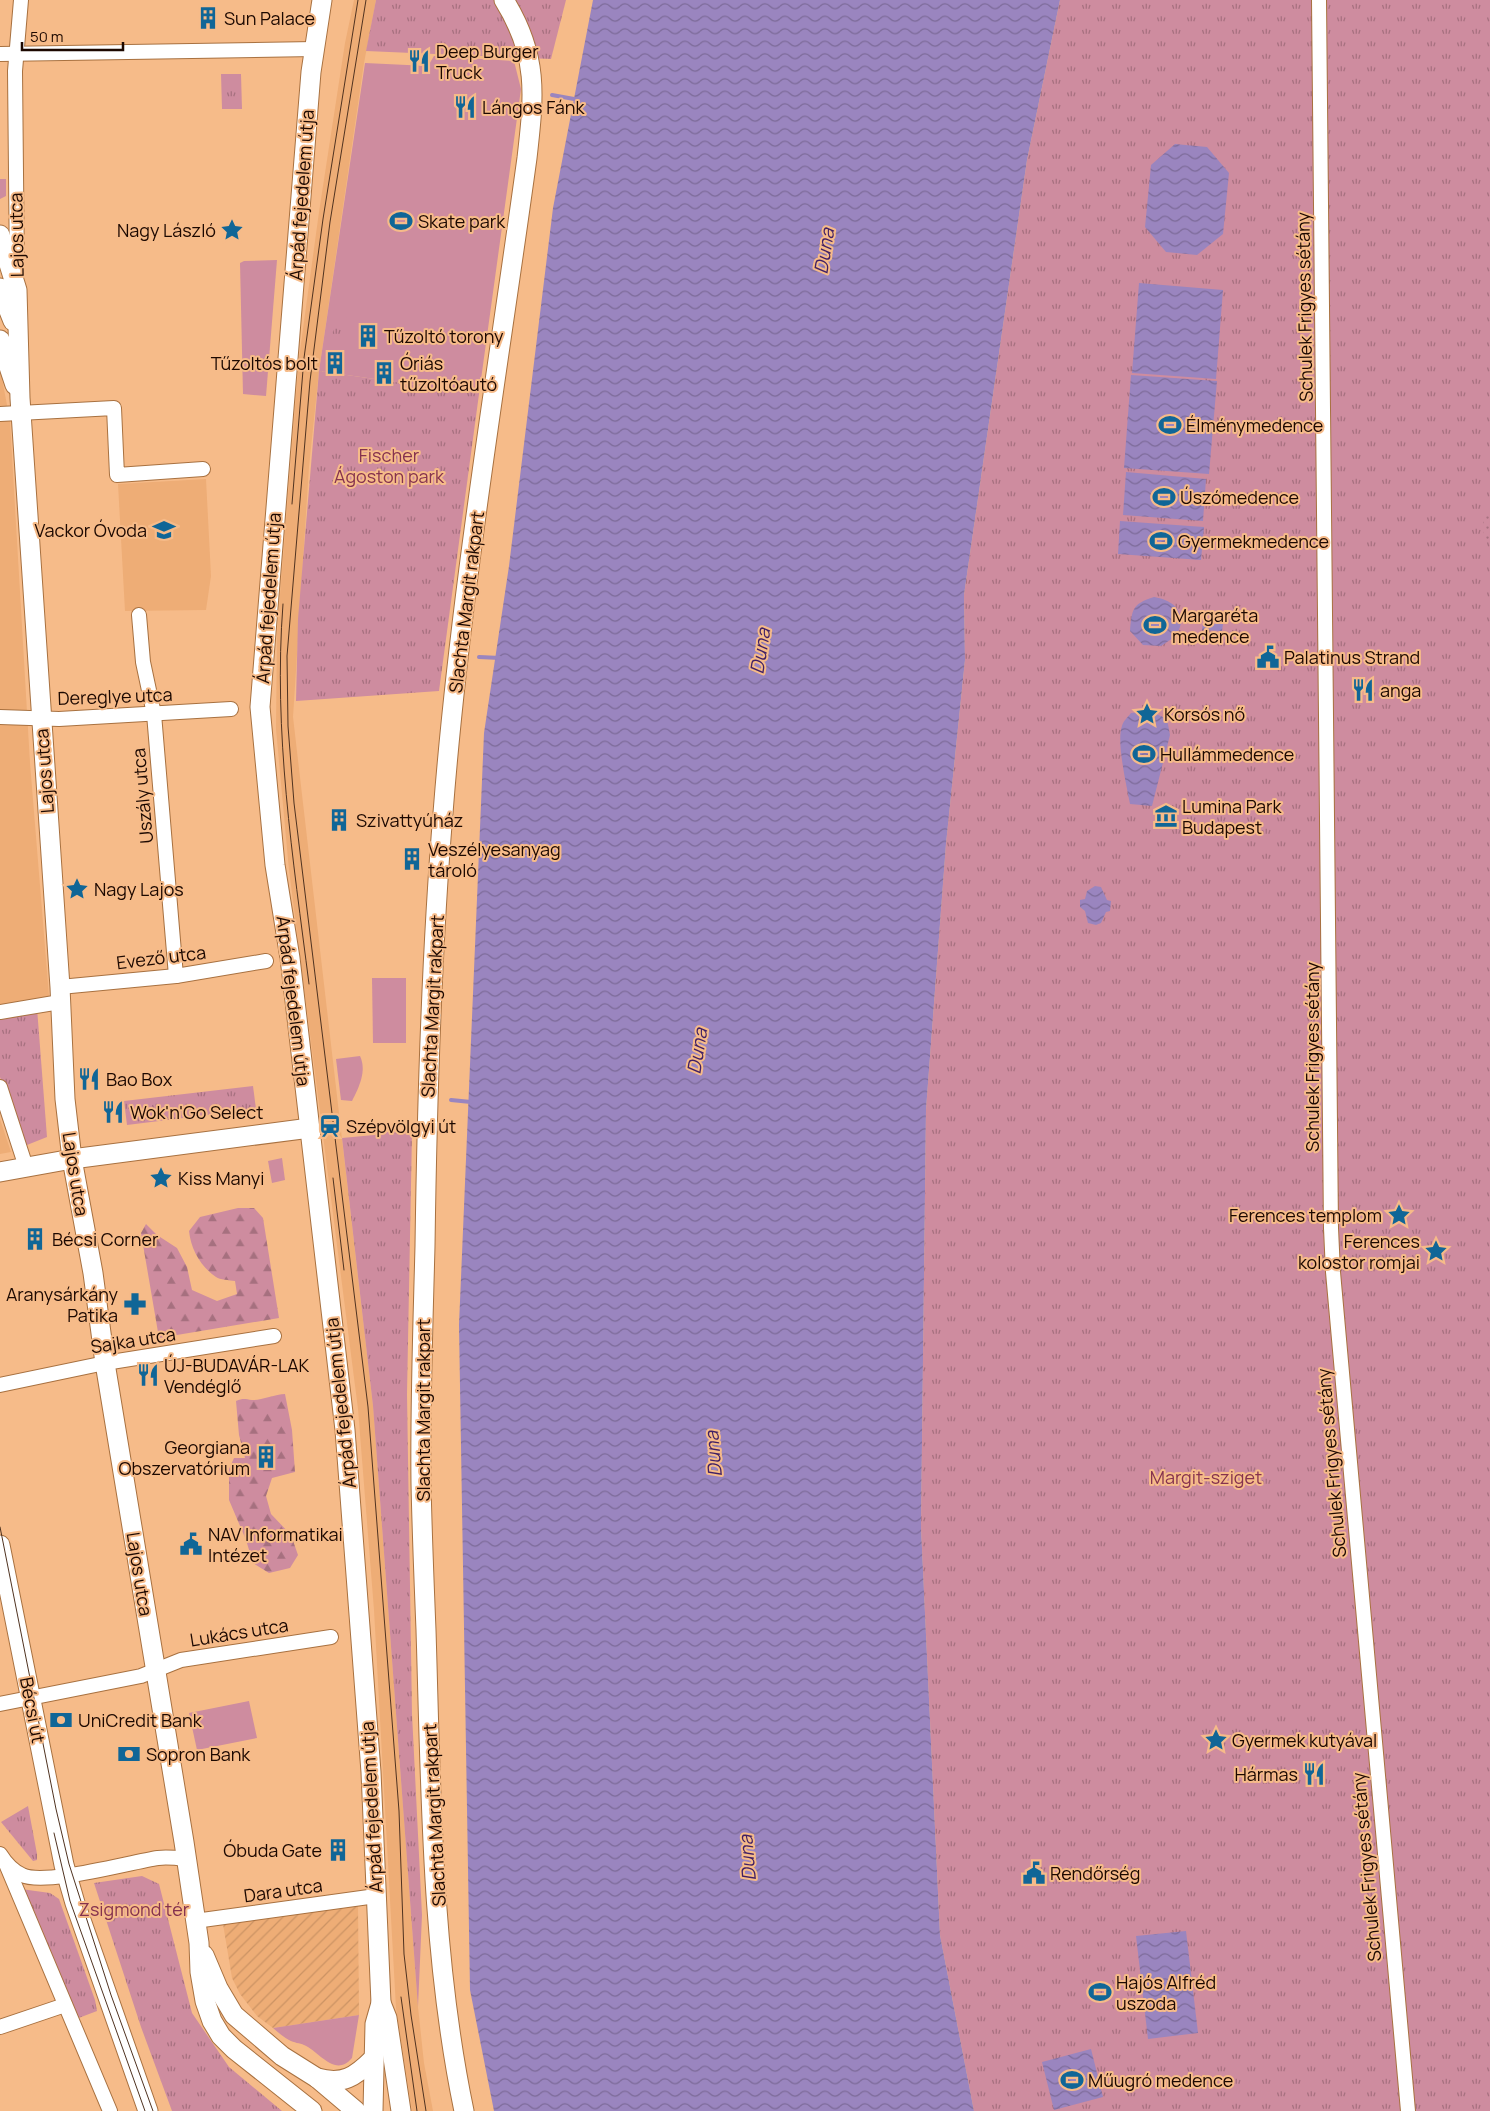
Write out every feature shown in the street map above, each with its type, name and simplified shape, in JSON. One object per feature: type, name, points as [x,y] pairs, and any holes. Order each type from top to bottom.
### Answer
[{"type":"main road","name":"Árpád fejedelem útja","points":[[322,0],[311,72],[280,437],[260,707],[275,865],[290,958],[345,1440],[371,1772],[381,2003],[387,2018],[402,2111]]},
{"type":"main road","name":"Slachta Margit rakpart","points":[[464,2111],[448,2016],[438,1913],[430,1796],[421,1480],[426,1154],[430,1007],[443,811],[453,704],[470,560],[528,158],[533,102],[532,75],[524,41],[518,25],[504,0]]},
{"type":"main road","name":"Lajos utca","points":[[1,238],[19,349],[20,405],[60,994],[65,1099],[72,1159],[93,1273],[105,1362],[199,1943]]},
{"type":"main road","name":"Lajos utca","points":[[0,340],[20,405]]},
{"type":"main road","points":[[0,1172],[72,1159],[310,1128]]},
{"type":"main road","name":"Bécsi út","points":[[0,1545],[67,1876]]},
{"type":"main road","points":[[67,1876],[148,2111]]},
{"type":"main road","points":[[199,1943],[218,1988],[234,2015],[282,2056],[317,2078],[356,2111]]},
{"type":"main road","points":[[199,1943],[200,1972],[205,2001],[212,2021],[221,2036],[234,2049],[312,2111]]},
{"type":"main road","name":"Árpád fejedelem útja","points":[[373,2111],[375,2089],[373,2059],[374,2024],[381,2003]]},
{"type":"main road","points":[[317,2078],[328,2081],[350,2078],[373,2059]]},
{"type":"street","name":"Lajos utca","points":[[9,289],[15,148],[16,54],[20,0]]},
{"type":"street","name":"Schulek Frigyes sétány","points":[[1318,0],[1333,1272],[1408,2111]]},
{"type":"street","points":[[0,54],[314,49]]},
{"type":"street","points":[[0,414],[20,405],[114,408],[117,475],[203,469]]},
{"type":"street","name":"Uszály utca","points":[[139,615],[143,662],[154,714],[176,976]]},
{"type":"street","name":"Dereglye utca","points":[[0,717],[59,718],[230,709]]},
{"type":"street","name":"Evező utca","points":[[0,1012],[60,994],[266,961]]},
{"type":"street","points":[[0,1087],[26,1167]]},
{"type":"street","name":"Sajka utca","points":[[0,1385],[105,1362],[274,1336]]},
{"type":"street","name":"Lukács utca","points":[[0,1704],[141,1676],[181,1660],[331,1637]]},
{"type":"street","points":[[3,1859],[22,1875],[35,1879],[67,1876],[161,1858],[185,1858]]},
{"type":"street","points":[[3,1859],[110,2111]]},
{"type":"street","name":"Dara utca","points":[[195,1921],[376,1896]]},
{"type":"street","points":[[0,2027],[65,2005]]},
{"type":"shaded area","points":[[354,0],[376,0],[364,63],[319,371],[309,467],[293,717],[373,1406],[418,2007],[424,2063],[433,2111],[412,2111],[396,2008],[374,1610],[358,1409],[289,870],[276,729],[277,632],[299,358],[319,212],[345,43]]},
{"type":"shaded area","points":[[0,368],[10,421],[30,763],[49,996],[0,1005]]},
{"type":"shaded area","name":"Vackor Óvoda","points":[[206,479],[211,576],[206,610],[125,611],[118,484]]},
{"type":"shaded area","points":[[0,1119],[11,1152],[0,1154]]},
{"type":"shaded area","points":[[358,1904],[359,2015],[273,2028],[257,2016],[240,1994],[232,1978],[223,1924]]},
{"type":"green space","points":[[376,0],[566,0],[551,59],[366,51]]},
{"type":"green space","name":"Margit-sziget","points":[[1060,0],[1490,0],[1490,2111],[974,2111],[940,1935],[921,1527],[926,1110],[946,844],[965,660],[964,595],[1027,160]]},
{"type":"green space","points":[[434,56],[514,61],[521,89],[479,394],[319,371],[365,63],[428,66]]},
{"type":"green space","points":[[221,74],[241,74],[242,109],[222,109]]},
{"type":"green space","points":[[0,179],[6,179],[6,196],[0,199]]},
{"type":"green space","points":[[277,260],[266,396],[243,394],[240,263],[244,261]]},
{"type":"green space","points":[[335,309],[348,311],[346,324],[333,323]]},
{"type":"green space","points":[[334,325],[343,327],[340,344],[331,343]]},
{"type":"green space","name":"Fischer Ágoston park","points":[[319,371],[479,394],[439,691],[296,701],[298,619]]},
{"type":"green space","points":[[1483,516],[1490,516],[1490,540],[1484,540]]},
{"type":"green space","points":[[372,978],[406,978],[406,1043],[373,1043]]},
{"type":"green space","points":[[37,1008],[47,1137],[22,1147],[0,1077],[0,1015]]},
{"type":"green space","points":[[360,1056],[363,1067],[357,1090],[352,1101],[341,1100],[336,1059]]},
{"type":"green space","points":[[253,1086],[256,1109],[127,1125],[124,1101]]},
{"type":"green space","points":[[391,1131],[412,1133],[407,1394],[412,1714],[422,1915],[418,2007],[373,1406],[342,1138],[374,1135]]},
{"type":"green space","points":[[282,1158],[285,1180],[272,1183],[268,1161]]},
{"type":"green space","points":[[238,1208],[254,1208],[263,1218],[279,1318],[159,1338],[141,1233],[146,1224],[157,1235],[177,1248],[187,1267],[192,1290],[217,1301],[237,1294],[235,1281],[218,1278],[205,1268],[194,1251],[189,1231],[200,1217]]},
{"type":"green space","points":[[285,1394],[292,1430],[295,1472],[272,1478],[266,1496],[271,1514],[291,1535],[298,1555],[290,1568],[269,1573],[253,1563],[246,1540],[229,1500],[229,1469],[234,1458],[245,1458],[239,1435],[236,1401]]},
{"type":"green space","points":[[249,1701],[257,1738],[197,1750],[189,1713]]},
{"type":"green space","points":[[28,1806],[37,1854],[37,1860],[33,1861],[1,1822]]},
{"type":"green space","name":"Zsigmond tér","points":[[142,1876],[159,1884],[192,2013],[229,2067],[282,2111],[172,2111],[141,2027],[94,1883]]},
{"type":"green space","points":[[21,1889],[50,1893],[59,1899],[95,2000],[97,2011],[76,2019]]},
{"type":"green space","points":[[359,2015],[352,2058],[340,2065],[328,2062],[310,2048],[287,2039],[273,2028]]},
{"type":"water","name":"Duna","points":[[593,0],[1060,0],[1027,160],[964,595],[965,660],[946,844],[926,1110],[921,1527],[940,1935],[974,2111],[494,2111],[470,1990],[459,1325],[484,733],[509,566],[553,208]]},
{"type":"water","points":[[1175,144],[1207,147],[1229,173],[1223,234],[1197,255],[1166,252],[1145,227],[1151,165]]},
{"type":"water","points":[[1139,283],[1223,290],[1216,379],[1132,373]]},
{"type":"water","name":"Élménymedence","points":[[1131,375],[1217,381],[1209,474],[1124,468]]},
{"type":"water","name":"Úszómedence","points":[[1126,472],[1206,479],[1203,521],[1123,515]]},
{"type":"water","name":"Gyermekmedence","points":[[1120,521],[1204,527],[1201,560],[1118,554]]},
{"type":"water","name":"Margaréta medence","points":[[1154,597],[1163,599],[1176,607],[1181,621],[1176,636],[1161,646],[1143,645],[1130,631],[1134,608],[1141,602]]},
{"type":"water","points":[[1203,623],[1223,624],[1222,631],[1202,630]]},
{"type":"water","name":"Hullámmedence","points":[[1131,713],[1154,713],[1167,719],[1170,735],[1152,806],[1130,804],[1121,753],[1120,733],[1124,721]]},
{"type":"water","points":[[1095,886],[1101,887],[1107,900],[1111,901],[1110,911],[1106,912],[1101,923],[1096,925],[1088,923],[1085,911],[1080,907],[1080,900],[1085,899],[1087,891]]},
{"type":"water","points":[[1186,1931],[1198,2033],[1148,2039],[1136,1936]]},
{"type":"water","name":"Műugró medence","points":[[1091,2049],[1103,2097],[1054,2110],[1042,2062]]},
{"type":"waterway","points":[[552,95],[574,99]]},
{"type":"waterway","points":[[479,657],[500,658]]},
{"type":"waterway","points":[[451,1100],[471,1102]]},
{"type":"tram line","points":[[292,504],[304,358],[323,219],[358,0]]},
{"type":"tram line","points":[[366,0],[330,222],[310,381],[287,656],[288,726],[294,803],[368,1407],[399,1811],[404,1954],[411,2015],[426,2111]]},
{"type":"tram line","points":[[283,604],[281,700],[286,795],[309,984]]},
{"type":"tram line","points":[[333,1178],[344,1270]]},
{"type":"tram line","points":[[0,1527],[56,1809],[69,1864],[111,1995],[153,2111]]},
{"type":"tram line","points":[[54,1833],[70,1901],[145,2111]]},
{"type":"tram line","points":[[401,1997],[417,2111]]},
{"type":"place","name":"Sun Palace","points":[[208,18]]},
{"type":"place","name":"Deep Burger Truck","points":[[419,61]]},
{"type":"place","name":"Lángos Fánk","points":[[465,107]]},
{"type":"place","name":"Skate park","points":[[401,221]]},
{"type":"place","name":"Nagy László","points":[[232,230]]},
{"type":"place","name":"Tűzoltó torony","points":[[368,336]]},
{"type":"place","name":"Tűzoltós bolt","points":[[335,363]]},
{"type":"place","name":"Óriás tűzoltóautó","points":[[384,373]]},
{"type":"place","name":"Élménymedence","points":[[1170,425]]},
{"type":"place","name":"Úszómedence","points":[[1164,497]]},
{"type":"place","name":"Vackor Óvoda","points":[[164,530]]},
{"type":"place","name":"Gyermekmedence","points":[[1161,541]]},
{"type":"place","name":"Margaréta medence","points":[[1155,625]]},
{"type":"place","name":"Palatinus Strand","points":[[1268,657]]},
{"type":"place","name":"anga","points":[[1363,690]]},
{"type":"place","name":"Korsós nő","points":[[1147,714]]},
{"type":"place","name":"Hullámmedence","points":[[1144,754]]},
{"type":"place","name":"Lumina Park Budapest","points":[[1166,816]]},
{"type":"place","name":"Szivattyúház","points":[[339,820]]},
{"type":"place","name":"Veszélyesanyag tároló","points":[[412,859]]},
{"type":"place","name":"Nagy Lajos","points":[[77,889]]},
{"type":"place","name":"Bao Box","points":[[89,1079]]},
{"type":"place","name":"Wok'n'Go Select","points":[[113,1112]]},
{"type":"place","name":"Szépvölgyi út","points":[[330,1126]]},
{"type":"place","name":"Kiss Manyi","points":[[161,1178]]},
{"type":"place","name":"Ferences templom","points":[[1399,1215]]},
{"type":"place","name":"Bécsi Corner","points":[[35,1239]]},
{"type":"place","name":"Ferences kolostor romjai","points":[[1436,1251]]},
{"type":"place","name":"Aranysárkány Patika","points":[[135,1304]]},
{"type":"place","name":"ÚJ-BUDAVÁR-LAK Vendéglő","points":[[148,1375]]},
{"type":"place","name":"Georgiana Obszervatórium","points":[[266,1457]]},
{"type":"place","name":"NAV Informatikai Intézet","points":[[191,1544]]},
{"type":"place","name":"UniCredit Bank","points":[[61,1720]]},
{"type":"place","name":"Gyermek kutyával","points":[[1216,1740]]},
{"type":"place","name":"Sopron Bank","points":[[129,1754]]},
{"type":"place","name":"Hármas","points":[[1314,1774]]},
{"type":"place","name":"Óbuda Gate","points":[[338,1850]]},
{"type":"place","name":"Rendőrség","points":[[1034,1873]]},
{"type":"place","name":"Hajós Alfréd uszoda","points":[[1100,1992]]},
{"type":"place","name":"Műugró medence","points":[[1072,2080]]}]
